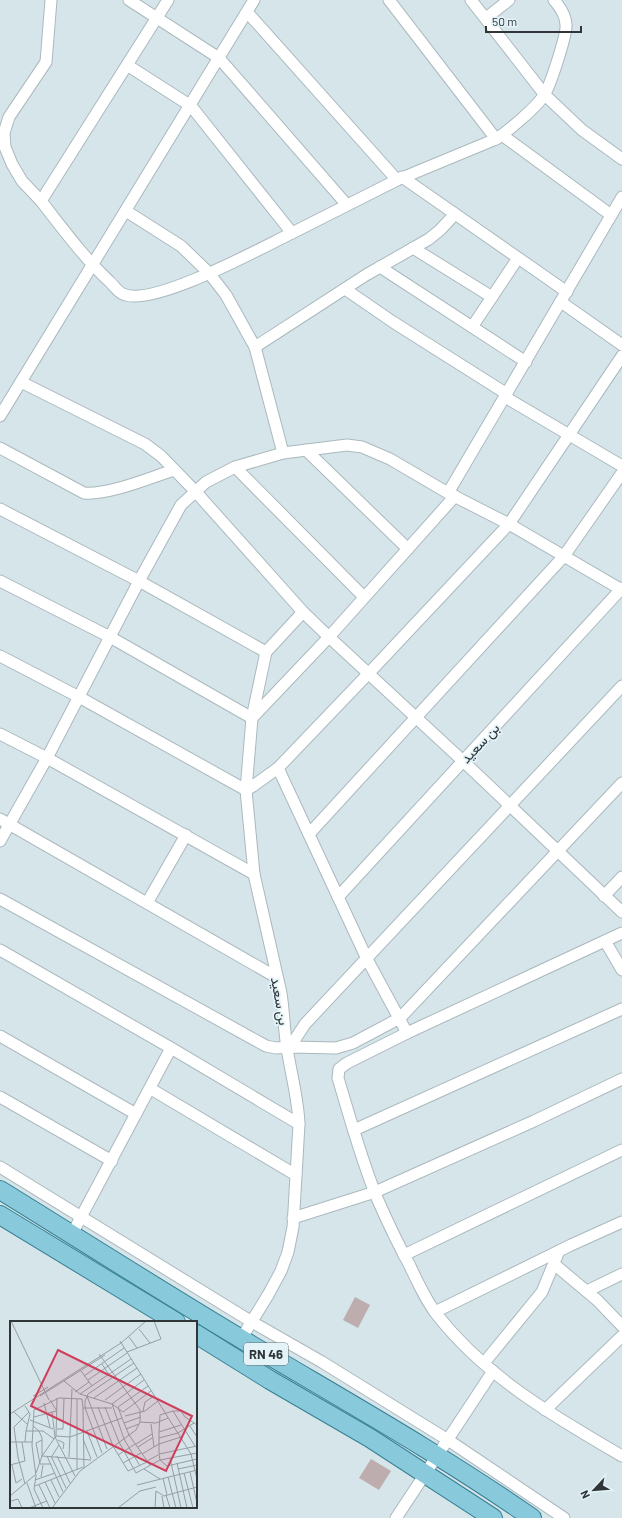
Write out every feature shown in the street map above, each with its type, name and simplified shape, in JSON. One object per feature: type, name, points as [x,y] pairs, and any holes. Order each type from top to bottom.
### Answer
[{"type":"main road","name":"RN 46","points":[[0,1190],[241,1339],[438,1456],[486,1486],[532,1518]]},
{"type":"main road","points":[[0,1215],[174,1321]]},
{"type":"main road","name":"RN 46","points":[[197,1335],[270,1380],[370,1438],[493,1518]]},
{"type":"street","points":[[50,0],[48,50],[46,62],[9,117],[4,133],[5,147],[12,164],[22,181],[41,201],[92,266],[122,294],[133,297],[151,294],[180,285],[209,273],[292,233],[399,178],[499,137],[544,95],[559,57],[566,25],[561,8],[554,0]]},
{"type":"street","points":[[129,0],[219,58],[347,205]]},
{"type":"street","points":[[41,201],[168,0]]},
{"type":"street","points":[[0,416],[191,106],[254,0]]},
{"type":"street","points":[[0,581],[110,637],[252,718],[329,637],[408,549],[452,494],[506,395],[618,207],[499,137],[389,0]]},
{"type":"street","points":[[471,0],[544,95],[582,130],[622,159]]},
{"type":"street","points":[[486,18],[509,0]]},
{"type":"street","points":[[247,12],[399,178],[455,214],[518,258],[622,345]]},
{"type":"street","points":[[127,65],[191,106],[292,233]]},
{"type":"street","points":[[126,211],[181,246],[209,273],[226,295],[255,347],[283,453]]},
{"type":"street","points":[[255,347],[380,267],[429,239],[455,214]]},
{"type":"street","points":[[413,248],[492,297]]},
{"type":"street","points":[[472,327],[518,258]]},
{"type":"street","points":[[380,267],[526,362]]},
{"type":"street","points":[[345,289],[506,395],[569,435],[622,466]]},
{"type":"street","points":[[0,656],[79,697],[246,790],[278,768],[509,524],[622,356]]},
{"type":"street","points":[[21,382],[145,444],[160,456],[195,491],[303,612],[622,912]]},
{"type":"street","name":"بن سعيد","points":[[0,841],[5,821],[47,758],[139,581],[181,504],[206,482],[235,467],[283,453],[347,445],[362,447],[390,459],[509,524],[622,590],[338,897]]},
{"type":"street","points":[[0,448],[84,492],[95,494],[110,491],[174,470]]},
{"type":"street","points":[[306,450],[408,549]]},
{"type":"street","points":[[235,467],[364,597]]},
{"type":"street","points":[[309,834],[564,556],[622,473]]},
{"type":"street","points":[[0,509],[139,581],[266,652],[303,612]]},
{"type":"street","name":"بن سعيد","points":[[241,1339],[281,1271],[288,1252],[293,1218],[299,1124],[296,1089],[288,1047],[284,1011],[254,874],[246,790],[252,718],[266,652]]},
{"type":"street","name":"بن سعيد","points":[[288,1047],[305,1024],[622,686]]},
{"type":"street","points":[[0,734],[47,758],[254,874]]},
{"type":"street","points":[[278,768],[367,959],[407,1033]]},
{"type":"street","points":[[0,899],[266,1046],[276,1048],[336,1048],[364,1038],[400,1018],[622,783]]},
{"type":"street","points":[[5,821],[276,977]]},
{"type":"street","points":[[147,903],[186,835]]},
{"type":"street","points":[[604,896],[622,877]]},
{"type":"street","points":[[622,933],[407,1033],[347,1063],[339,1069],[338,1078],[375,1192],[404,1255],[424,1293],[448,1328],[484,1363],[519,1393],[622,1456]]},
{"type":"street","points":[[606,940],[622,970]]},
{"type":"street","points":[[0,950],[171,1048],[299,1124]]},
{"type":"street","points":[[354,1130],[622,1009]]},
{"type":"street","points":[[0,1036],[136,1114]]},
{"type":"street","points":[[72,1234],[136,1114],[151,1089],[171,1048]]},
{"type":"street","points":[[293,1218],[375,1192],[622,1079]]},
{"type":"street","points":[[151,1089],[296,1175]]},
{"type":"street","points":[[0,1097],[112,1161]]},
{"type":"street","points":[[404,1255],[622,1150]]},
{"type":"street","points":[[0,1167],[252,1322],[322,1362],[448,1440],[551,1514],[564,1518]]},
{"type":"street","points":[[436,1312],[559,1251],[622,1222]]},
{"type":"street","points":[[484,1363],[542,1292],[559,1251]]},
{"type":"street","points":[[554,1264],[587,1291],[622,1326]]},
{"type":"street","points":[[587,1291],[622,1274]]},
{"type":"street","points":[[546,1410],[622,1336]]},
{"type":"street","points":[[396,1518],[493,1371]]},
{"type":"building","points":[[355,1297],[370,1305],[358,1328],[343,1320]]},
{"type":"building","points":[[371,1459],[391,1471],[379,1490],[359,1478]]}]
